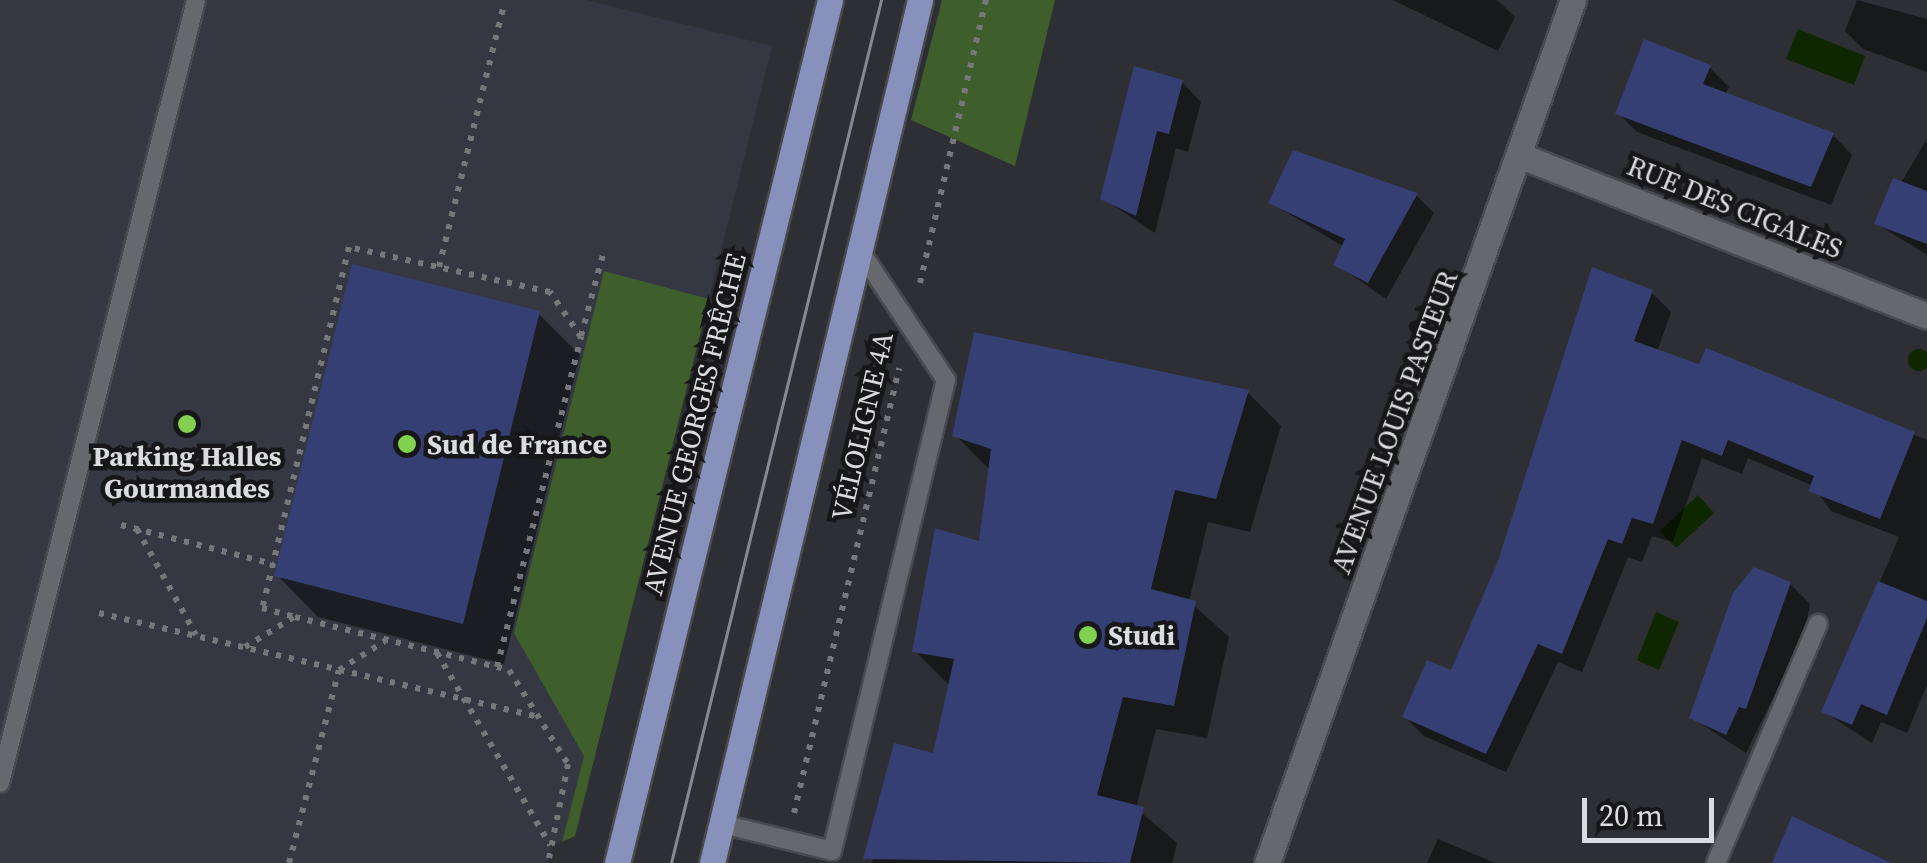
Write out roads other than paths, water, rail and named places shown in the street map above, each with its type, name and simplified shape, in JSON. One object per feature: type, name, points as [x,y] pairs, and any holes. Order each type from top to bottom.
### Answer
[{"type":"main road","name":"AVENUE GEORGES FRÊCHE","points":[[617,863],[830,0]]},
{"type":"main road","points":[[712,863],[920,0]]},
{"type":"street","name":"AVENUE LOUIS PASTEUR","points":[[1267,863],[1521,156],[1573,0]]},
{"type":"street","name":"RUE DES CIGALES","points":[[1521,156],[1927,316]]},
{"type":"lane","points":[[0,783],[196,0]]},
{"type":"lane","points":[[722,824],[832,850],[946,380],[860,250]]},
{"type":"lane","points":[[1716,863],[1818,624]]},
{"type":"tram line","points":[[671,863],[881,0]]},
{"type":"place","name":"Parking Halles Gourmandes","points":[[187,424]]},
{"type":"place","name":"Sud de France","points":[[407,444]]},
{"type":"place","name":"Studi","points":[[1088,635]]}]
